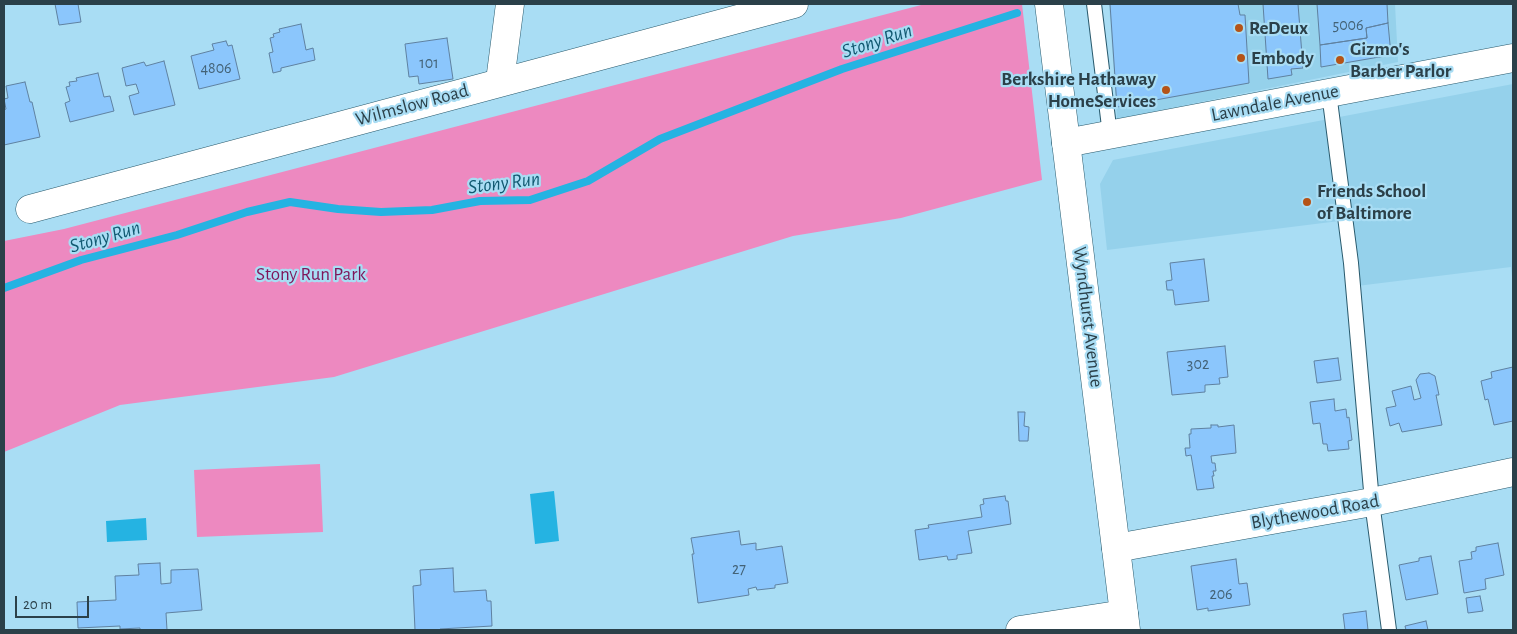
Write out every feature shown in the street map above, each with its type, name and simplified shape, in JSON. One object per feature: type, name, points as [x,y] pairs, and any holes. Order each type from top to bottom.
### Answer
[{"type":"street","points":[[500,82],[510,4]]},
{"type":"street","name":"Wilmslow Road","points":[[30,209],[794,4]]},
{"type":"street","name":"Wyndhurst Avenue","points":[[1049,4],[1125,622]]},
{"type":"street","name":"Lawndale Avenue","points":[[1066,143],[1513,58]]},
{"type":"street","name":"Blythewood Road","points":[[1116,548],[1372,502],[1513,472]]},
{"type":"street","points":[[1020,630],[1125,622]]},
{"type":"lane","points":[[1094,4],[1110,135]]},
{"type":"lane","points":[[1329,93],[1354,293],[1372,502],[1389,630]]},
{"type":"shaded area","points":[[1109,4],[1395,4],[1398,62],[1117,119]]},
{"type":"shaded area","name":"Friends School of Baltimore","points":[[1513,84],[1513,288],[1511,267],[1357,286],[1347,220],[1107,250],[1100,184],[1113,160]]},
{"type":"green space","name":"Stony Run Park","points":[[925,4],[1022,4],[1042,180],[901,218],[793,236],[334,377],[120,405],[4,452],[4,241],[64,229]]},
{"type":"green space","points":[[320,464],[323,532],[197,537],[194,470]]},
{"type":"water","points":[[554,491],[559,541],[535,544],[530,494]]},
{"type":"water","points":[[146,518],[147,540],[107,542],[106,521]]},
{"type":"building","points":[[55,4],[78,4],[81,22],[59,25]]},
{"type":"building","points":[[1110,4],[1238,4],[1240,15],[1245,15],[1249,83],[1117,107]]},
{"type":"building","points":[[1263,4],[1298,4],[1303,68],[1291,69],[1292,75],[1268,79]]},
{"type":"building","points":[[1317,4],[1387,4],[1388,23],[1366,28],[1367,38],[1320,45]]},
{"type":"building","points":[[1388,23],[1391,55],[1321,67],[1320,45],[1367,38],[1366,28]]},
{"type":"building","points":[[301,24],[306,50],[313,48],[315,60],[281,68],[281,71],[273,73],[269,53],[273,52],[270,38],[274,37],[273,34],[280,32],[279,29]]},
{"type":"building","points":[[447,38],[453,79],[419,84],[418,76],[409,77],[405,44]]},
{"type":"building","points":[[226,41],[228,46],[232,45],[240,79],[199,89],[191,56],[214,50],[212,44]]},
{"type":"building","points":[[164,61],[175,105],[134,115],[129,96],[139,93],[136,84],[126,86],[122,68],[144,62],[146,66]]},
{"type":"building","points":[[98,73],[104,97],[110,96],[114,111],[70,122],[65,103],[70,101],[66,87],[70,86],[69,82],[77,81],[76,78]]},
{"type":"building","points":[[25,82],[40,137],[4,145],[4,110],[6,109],[4,99],[8,98],[6,86]]},
{"type":"building","points":[[1204,259],[1209,301],[1175,305],[1173,290],[1167,290],[1166,281],[1172,280],[1170,263]]},
{"type":"building","points":[[1225,346],[1228,377],[1219,378],[1220,384],[1205,385],[1205,392],[1172,395],[1167,352]]},
{"type":"building","points":[[1338,358],[1341,380],[1317,383],[1314,361]]},
{"type":"building","points":[[1513,367],[1513,421],[1494,425],[1488,399],[1485,400],[1481,381],[1492,378],[1491,372]]},
{"type":"building","points":[[1429,373],[1435,376],[1439,395],[1436,395],[1442,425],[1402,432],[1399,423],[1390,426],[1386,408],[1396,406],[1392,391],[1411,386],[1414,400],[1421,398],[1416,380],[1420,374]]},
{"type":"building","points":[[1334,399],[1335,411],[1346,409],[1352,440],[1348,441],[1349,449],[1328,451],[1327,444],[1323,444],[1320,423],[1313,424],[1310,402]]},
{"type":"building","points":[[1018,412],[1025,412],[1024,426],[1029,427],[1028,441],[1019,441]]},
{"type":"building","points":[[1211,425],[1218,425],[1218,427],[1234,425],[1236,453],[1211,456],[1212,463],[1215,463],[1216,471],[1213,471],[1214,476],[1212,476],[1214,488],[1197,490],[1191,455],[1186,456],[1185,448],[1190,448],[1189,434],[1191,434],[1191,429],[1211,428]]},
{"type":"building","points":[[1005,496],[1006,501],[1008,501],[1011,524],[968,531],[972,553],[957,555],[957,559],[948,560],[947,556],[919,560],[915,530],[929,528],[928,525],[982,517],[980,505],[984,504],[983,499]]},
{"type":"building","points":[[739,531],[741,545],[756,543],[756,550],[782,546],[788,583],[775,585],[775,588],[757,590],[756,587],[748,589],[749,595],[698,603],[691,538]]},
{"type":"building","points":[[1498,543],[1504,575],[1485,579],[1486,589],[1464,593],[1459,561],[1472,559],[1471,552],[1476,551],[1476,547]]},
{"type":"building","points":[[1431,556],[1438,594],[1406,600],[1399,565],[1419,561],[1419,558]]},
{"type":"building","points":[[1236,559],[1239,584],[1247,583],[1250,605],[1208,611],[1208,608],[1197,610],[1191,566]]},
{"type":"building","points":[[160,563],[161,584],[171,583],[171,570],[198,569],[202,610],[166,613],[167,630],[120,629],[120,626],[78,628],[77,602],[116,600],[115,576],[139,575],[138,564]]},
{"type":"building","points":[[453,568],[454,592],[486,590],[487,601],[491,601],[492,626],[415,630],[413,586],[421,585],[420,570]]},
{"type":"building","points":[[1480,596],[1483,611],[1468,613],[1466,598]]},
{"type":"building","points":[[1366,611],[1368,630],[1345,630],[1343,614]]},
{"type":"building","points":[[1426,621],[1428,630],[1406,630],[1405,626]]},
{"type":"waterway","name":"Stony Run","points":[[4,288],[81,260],[177,235],[247,212],[290,202],[338,209],[381,212],[432,210],[480,201],[530,200],[588,181],[660,139],[842,69],[1017,13]]},
{"type":"place","name":"ReDeux","points":[[1239,28]]},
{"type":"place","name":"Embody","points":[[1241,58]]},
{"type":"place","name":"Gizmo's Barber Parlor","points":[[1340,60]]},
{"type":"place","name":"Berkshire Hathaway HomeServices","points":[[1166,90]]},
{"type":"place","name":"Friends School of Baltimore","points":[[1307,202]]}]
